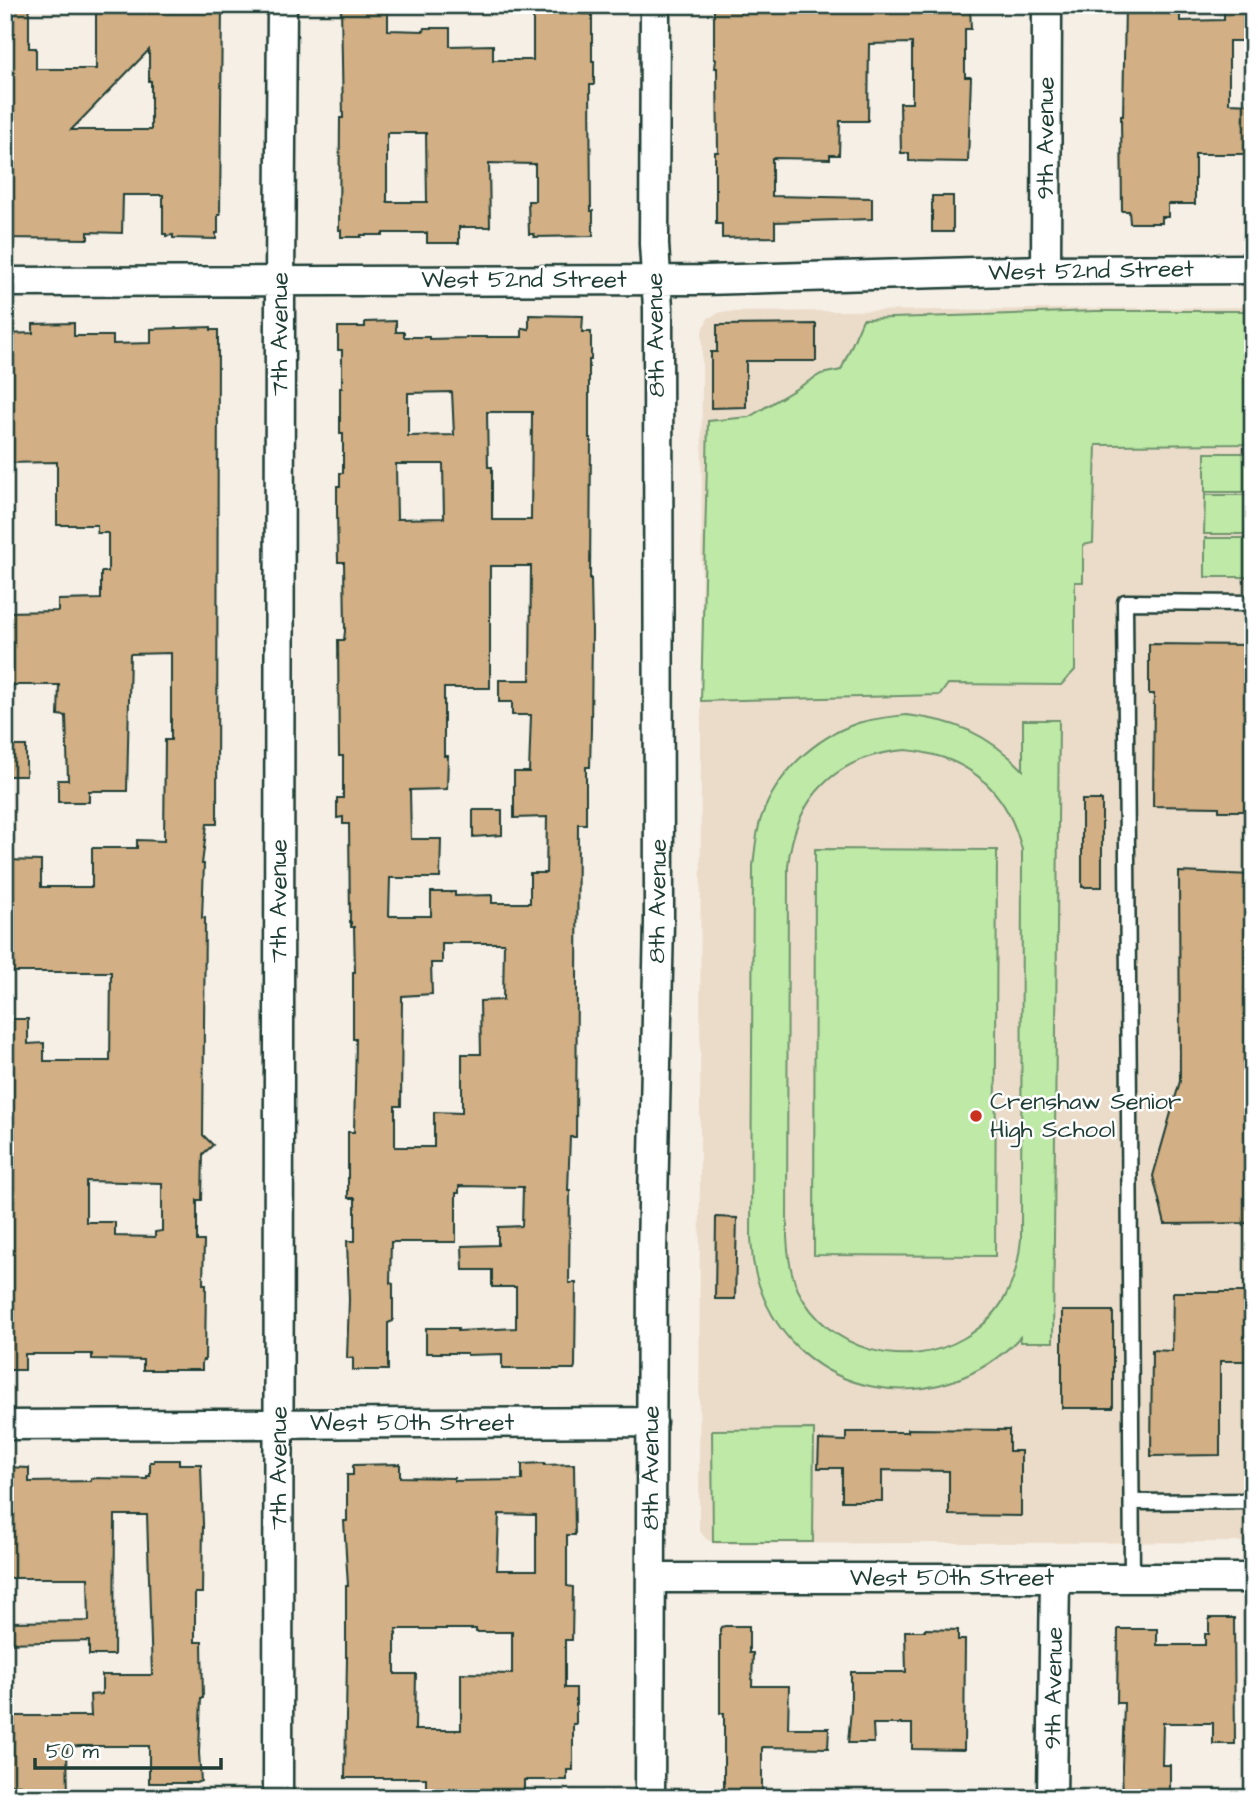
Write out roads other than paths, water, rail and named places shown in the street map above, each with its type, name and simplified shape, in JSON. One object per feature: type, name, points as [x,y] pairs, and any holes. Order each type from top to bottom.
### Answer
[{"type":"street","name":"7th Avenue","points":[[278,1798],[279,281],[282,5]]},
{"type":"street","name":"8th Avenue","points":[[650,1798],[652,1253],[659,921],[655,5]]},
{"type":"street","name":"9th Avenue","points":[[1046,270],[1047,5]]},
{"type":"street","name":"West 52nd Street","points":[[5,282],[656,280],[1046,270],[1253,269]]},
{"type":"street","name":"West 50th Street","points":[[5,1424],[652,1422]]},
{"type":"street","name":"West 50th Street","points":[[651,1578],[1253,1578]]},
{"type":"street","name":"9th Avenue","points":[[1052,1798],[1055,1578]]},
{"type":"lane","points":[[1132,1578],[1125,602],[1253,603]]},
{"type":"lane","points":[[1132,1502],[1253,1501]]},
{"type":"place","name":"Crenshaw Senior High School","points":[[976,1116]]}]
